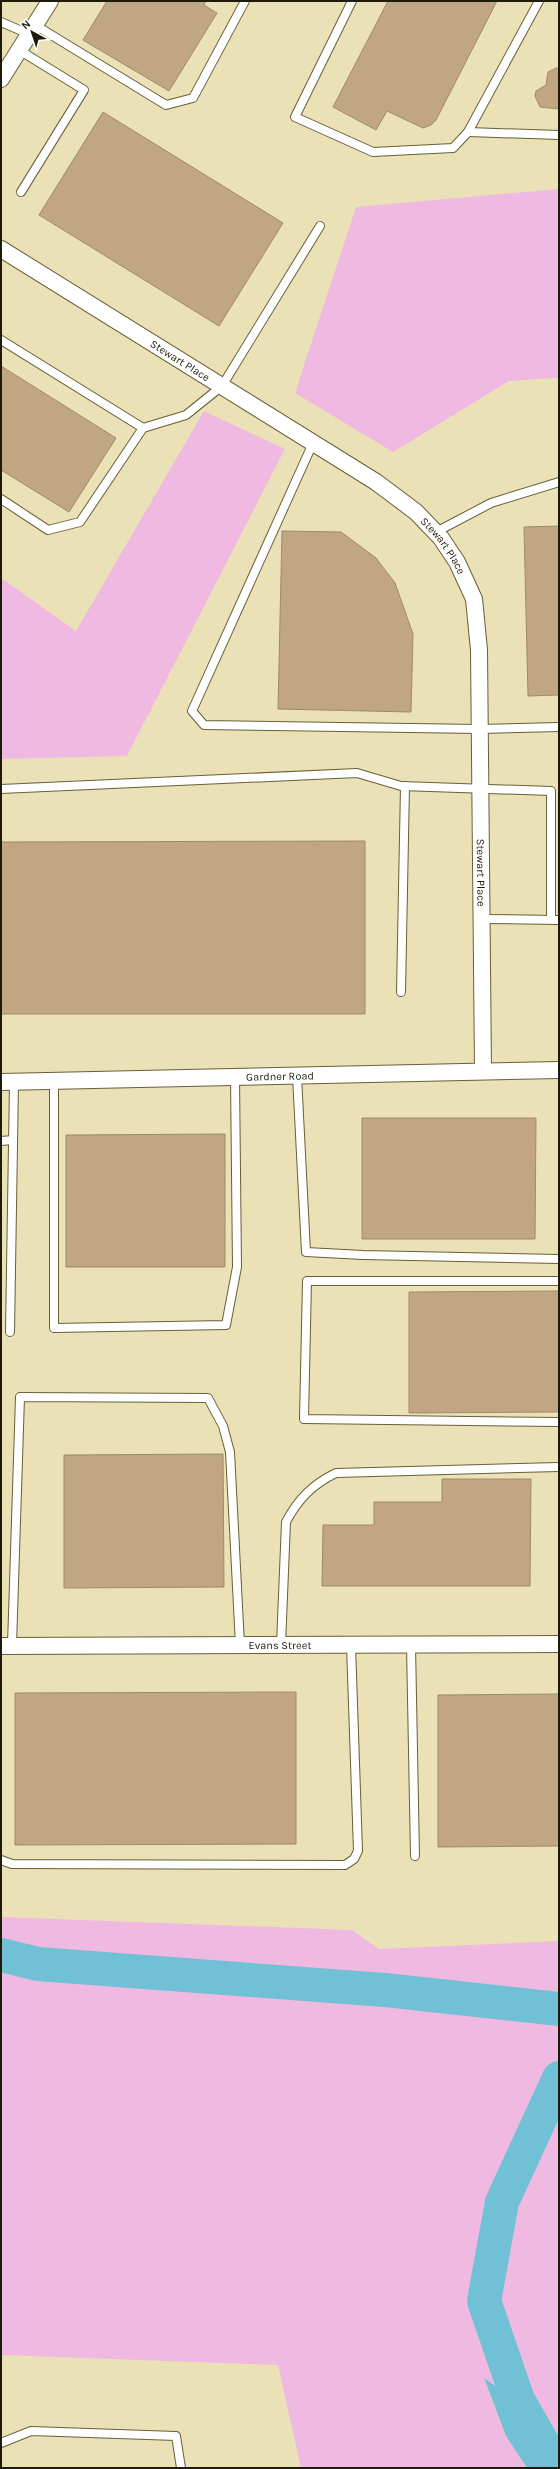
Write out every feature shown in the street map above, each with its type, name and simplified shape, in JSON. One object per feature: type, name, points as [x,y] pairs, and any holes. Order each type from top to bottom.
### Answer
[{"type":"street","points":[[1,79],[50,1]]},
{"type":"street","name":"Stewart Place","points":[[1,249],[376,482],[416,512],[436,532],[457,562],[474,599],[479,650],[483,1071]]},
{"type":"street","name":"Gardner Road","points":[[8,1082],[559,1070]]},
{"type":"street","name":"Evans Street","points":[[7,1646],[559,1644]]},
{"type":"lane","points":[[1,22],[32,30],[166,105],[193,98],[245,1]]},
{"type":"lane","points":[[352,1],[295,117],[373,152],[453,148],[468,132],[539,1]]},
{"type":"lane","points":[[19,50],[84,90],[21,192]]},
{"type":"lane","points":[[468,132],[559,135]]},
{"type":"lane","points":[[1,499],[48,530],[80,522],[143,428],[186,415],[222,386],[320,226]]},
{"type":"lane","points":[[1,340],[143,428]]},
{"type":"lane","points":[[313,443],[192,711],[204,725],[480,729],[559,727]]},
{"type":"lane","points":[[436,532],[491,502],[559,482]]},
{"type":"lane","points":[[1,789],[357,773],[405,786],[551,791],[555,919],[482,919]]},
{"type":"lane","points":[[401,992],[405,786]]},
{"type":"lane","points":[[297,1076],[306,1252],[362,1255],[559,1259]]},
{"type":"lane","points":[[54,1082],[54,1328],[226,1325],[237,1267],[235,1077]]},
{"type":"lane","points":[[8,1082],[13,1140],[10,1332]]},
{"type":"lane","points":[[1,1142],[13,1140]]},
{"type":"lane","points":[[559,1281],[307,1281],[304,1419],[559,1422]]},
{"type":"lane","points":[[7,1646],[20,1397],[208,1398],[222,1426],[230,1452],[240,1645]]},
{"type":"lane","points":[[281,1645],[286,1522],[295,1504],[323,1480],[336,1473],[559,1468]]},
{"type":"lane","points":[[1,1860],[12,1864],[345,1865],[354,1859],[358,1851],[350,1645]]},
{"type":"lane","points":[[411,1645],[415,1856]]},
{"type":"lane","points":[[1,2443],[31,2431],[176,2436],[181,2468]]},
{"type":"shaded area","points":[[559,189],[559,379],[509,381],[393,452],[295,393],[356,207]]},
{"type":"shaded area","points":[[204,411],[285,449],[127,756],[1,759],[1,578],[76,631]]},
{"type":"shaded area","points":[[1,1917],[352,1930],[379,1949],[559,1941],[559,2436],[540,2418],[484,2379],[506,2436],[527,2468],[301,2468],[278,2365],[1,2355]]},
{"type":"water","points":[[484,2378],[540,2418],[559,2436],[559,2468],[527,2468],[506,2436]]},
{"type":"building","points":[[107,1],[206,1],[204,5],[217,13],[169,91],[83,40]]},
{"type":"building","points":[[388,1],[497,1],[436,120],[431,125],[423,128],[387,111],[376,130],[333,107]]},
{"type":"building","points":[[559,68],[559,109],[540,107],[535,96],[536,91],[546,85],[548,72]]},
{"type":"building","points":[[103,112],[283,223],[219,326],[39,215]]},
{"type":"building","points":[[1,366],[116,438],[69,512],[1,470]]},
{"type":"building","points":[[559,526],[559,695],[528,696],[524,527]]},
{"type":"building","points":[[282,531],[341,532],[376,558],[395,583],[413,634],[411,712],[278,709]]},
{"type":"building","points":[[365,841],[365,1014],[1,1014],[1,842]]},
{"type":"building","points":[[362,1118],[536,1118],[535,1239],[362,1239]]},
{"type":"building","points":[[225,1134],[225,1267],[66,1267],[66,1135]]},
{"type":"building","points":[[559,1291],[559,1412],[409,1413],[409,1292]]},
{"type":"building","points":[[223,1454],[224,1587],[64,1588],[64,1455]]},
{"type":"building","points":[[442,1479],[531,1479],[530,1586],[322,1586],[323,1525],[374,1525],[374,1502],[442,1502]]},
{"type":"building","points":[[296,1692],[296,1844],[15,1845],[15,1693]]},
{"type":"building","points":[[559,1694],[559,1846],[438,1847],[438,1695]]},
{"type":"waterway","points":[[1,1955],[38,1964],[385,1990],[559,2009]]},
{"type":"waterway","points":[[557,2468],[518,2400],[484,2301],[502,2202],[559,2078]]}]
